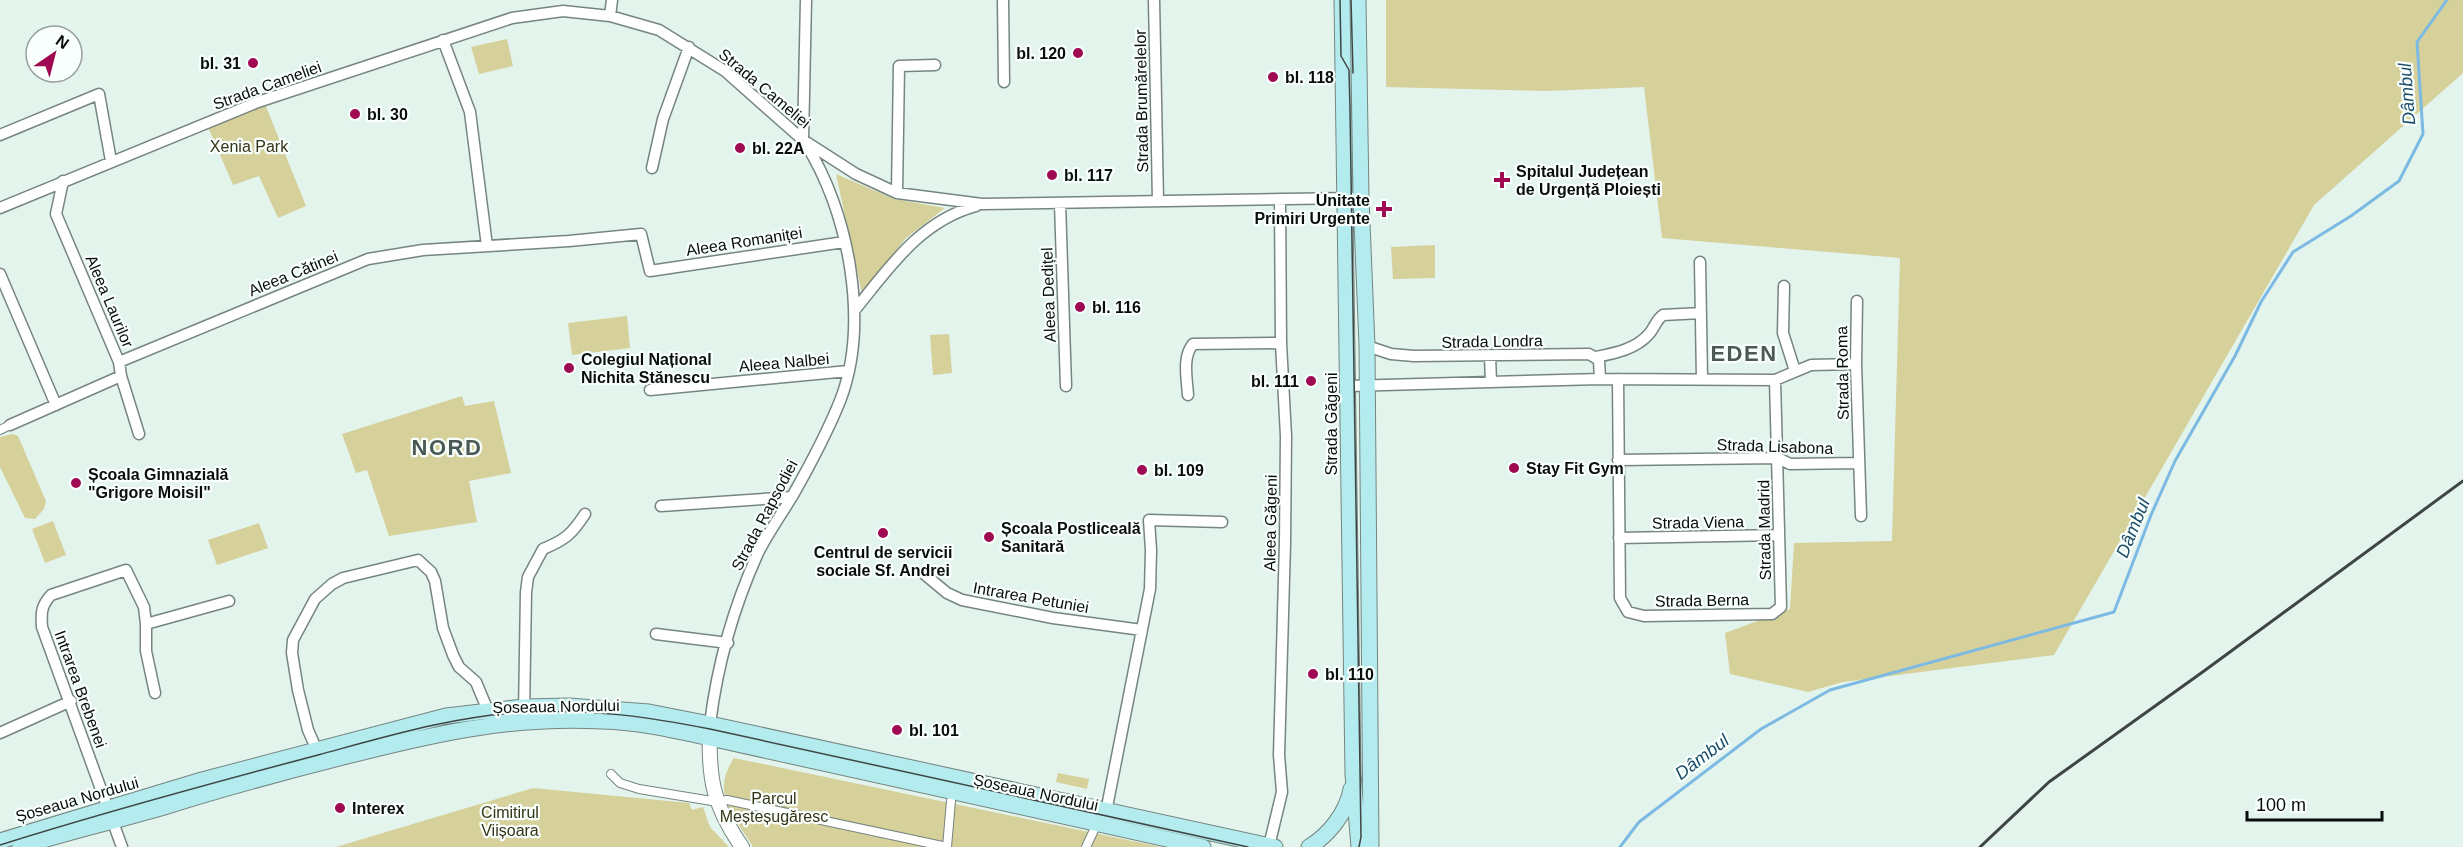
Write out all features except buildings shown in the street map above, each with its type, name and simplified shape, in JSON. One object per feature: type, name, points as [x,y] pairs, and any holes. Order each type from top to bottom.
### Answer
[{"type":"main road","name":"Strada Găgeni","points":[[1342,0],[1354,198],[1367,346],[1371,847]]},
{"type":"main road","name":"Strada Găgeni","points":[[1358,0],[1348,386],[1353,774],[1359,847]]},
{"type":"main road","name":"Șoseaua Nordului","points":[[0,841],[255,779],[446,716],[488,711],[710,731],[1045,797],[1054,793],[1099,801],[1106,809],[1272,846]]},
{"type":"main road","name":"Șoseaua Nordului","points":[[319,756],[524,715]]},
{"type":"main road","name":"Șoseaua Nordului","points":[[710,731],[1099,827],[1203,847]]},
{"type":"main road","points":[[1309,847],[1323,836],[1340,815],[1351,792],[1353,774]]},
{"type":"main road","name":"Șoseaua Nordului","points":[[20,847],[111,815]]},
{"type":"main road","points":[[1348,847],[1357,831]]},
{"type":"street","points":[[610,16],[612,0]]},
{"type":"street","points":[[803,140],[806,0]]},
{"type":"street","points":[[1003,0],[1004,81]]},
{"type":"street","name":"Strada Brumărelelor","points":[[1154,0],[1158,201]]},
{"type":"street","name":"Strada Cameliei","points":[[0,208],[258,102],[513,18],[563,11],[610,16],[659,30],[725,71],[803,140],[856,174],[897,193],[982,204],[1354,198]]},
{"type":"street","points":[[443,40],[470,112],[487,246]]},
{"type":"street","points":[[652,168],[663,119],[688,47]]},
{"type":"street","points":[[897,193],[899,66],[935,65]]},
{"type":"street","points":[[0,135],[99,94],[111,161]]},
{"type":"street","name":"Strada Rapsodiei","points":[[710,731],[737,607],[758,554],[776,519],[792,497],[840,400],[853,344],[854,311],[844,242],[832,198],[820,166],[803,140]]},
{"type":"street","name":"Aleea Laurilor","points":[[63,181],[56,214],[119,362],[121,376],[139,434]]},
{"type":"street","name":"Aleea Găgeni","points":[[1272,846],[1282,792],[1279,755],[1286,543],[1286,436],[1281,343],[1280,199]]},
{"type":"street","name":"Aleea Dedițel","points":[[1060,202],[1066,386]]},
{"type":"street","points":[[854,311],[916,238],[952,213],[982,204]]},
{"type":"street","name":"Aleea Cătinei","points":[[119,362],[368,259],[423,250],[641,234],[650,270]]},
{"type":"street","name":"Aleea Romaniței","points":[[650,270],[844,242]]},
{"type":"street","points":[[1700,262],[1702,380]]},
{"type":"street","points":[[0,273],[56,405]]},
{"type":"street","points":[[1784,286],[1783,333],[1795,371]]},
{"type":"street","name":"Strada Roma","points":[[1857,301],[1856,364],[1861,516]]},
{"type":"street","name":"Strada Londra","points":[[1367,346],[1391,354],[1414,357],[1589,354],[1596,357],[1622,352],[1630,348],[1647,336],[1664,315],[1701,314]]},
{"type":"street","points":[[1188,395],[1187,359],[1188,349],[1193,344],[1281,343]]},
{"type":"street","points":[[1490,356],[1491,382]]},
{"type":"street","points":[[1596,357],[1599,360],[1600,379]]},
{"type":"street","points":[[1348,386],[1600,379],[1775,380],[1811,365],[1856,364]]},
{"type":"street","name":"Aleea Nalbei","points":[[650,390],[848,371]]},
{"type":"street","points":[[5,428],[121,376]]},
{"type":"street","points":[[1618,379],[1619,538]]},
{"type":"street","name":"Strada Madrid","points":[[1775,380],[1781,607]]},
{"type":"street","name":"Strada Lisabona","points":[[1618,460],[1778,458],[1790,464],[1859,463]]},
{"type":"street","points":[[661,506],[792,497]]},
{"type":"street","points":[[524,715],[528,577],[543,549],[561,542],[574,531],[585,514]]},
{"type":"street","points":[[1086,847],[1099,827],[1106,809],[1150,589],[1149,520],[1222,522]]},
{"type":"street","name":"Strada Viena","points":[[1619,538],[1779,536]]},
{"type":"street","name":"Strada Berna","points":[[1619,538],[1620,598],[1623,607],[1628,612],[1644,616],[1772,614],[1781,607]]},
{"type":"street","points":[[319,756],[308,730],[298,690],[292,653],[293,640],[315,599],[324,589],[344,578],[418,560],[431,572],[448,643],[459,667],[476,682],[488,711]]},
{"type":"street","name":"Intrarea Brebenei","points":[[122,847],[71,701],[42,627],[41,613],[44,603],[51,596],[126,570],[144,607],[146,624]]},
{"type":"street","name":"Intrarea Petuniei","points":[[922,573],[947,593],[962,600],[1053,618],[1142,630]]},
{"type":"street","points":[[155,693],[146,651],[146,624],[229,601]]},
{"type":"street","points":[[656,634],[728,643]]},
{"type":"street","points":[[0,733],[71,701]]},
{"type":"street","points":[[710,731],[710,775],[718,802],[742,847]]},
{"type":"street","points":[[611,774],[620,783],[639,789],[718,802],[727,800],[910,843],[947,847],[951,801]]},
{"type":"green space","points":[[1386,0],[2463,0],[2463,73],[2314,205],[2054,655],[1843,682],[1808,692],[1730,674],[1725,633],[1790,609],[1794,543],[1892,541],[1900,258],[1662,238],[1644,87],[1547,91],[1386,87]]},
{"type":"green space","points":[[507,39],[513,66],[479,74],[471,47]]},
{"type":"green space","name":"Xenia Park","points":[[265,104],[306,206],[278,218],[259,176],[233,185],[208,127]]},
{"type":"green space","points":[[836,174],[894,199],[945,208],[906,238],[862,294]]},
{"type":"green space","points":[[1435,245],[1435,278],[1393,279],[1391,247]]},
{"type":"green space","points":[[627,316],[630,348],[572,355],[568,323]]},
{"type":"green space","points":[[949,334],[952,373],[933,375],[930,335]]},
{"type":"green space","points":[[462,396],[465,406],[494,401],[511,473],[469,481],[477,522],[389,536],[367,470],[356,473],[342,434]]},
{"type":"green space","points":[[12,434],[18,436],[46,501],[44,509],[35,519],[25,518],[0,467],[0,437]]},
{"type":"green space","points":[[53,521],[66,555],[45,563],[32,529]]},
{"type":"green space","points":[[259,523],[268,548],[217,565],[208,540]]},
{"type":"green space","name":"Parcul Meșteșugăresc","points":[[734,758],[1161,847],[753,847],[732,814],[724,794],[727,771]]},
{"type":"green space","points":[[1058,773],[1089,779],[1087,789],[1056,782]]},
{"type":"green space","name":"Cimitirul Viișoara","points":[[533,788],[689,803],[692,810],[703,807],[710,827],[729,847],[336,847]]},
{"type":"waterway","name":"Dâmbul","points":[[1620,847],[1639,822],[1761,729],[1830,690],[2114,612],[2151,515],[2175,461],[2235,356],[2261,302],[2293,252],[2351,216],[2399,181],[2423,134],[2417,42],[2447,0]]},
{"type":"tram line","points":[[1340,0],[1341,56],[1349,70],[1350,109],[1361,837],[1359,847]]},
{"type":"tram line","points":[[1351,0],[1353,73]]},
{"type":"tram line","points":[[0,845],[159,798],[397,734],[476,717],[554,711],[621,715],[710,729],[1248,847]]},
{"type":"railway","points":[[1980,847],[2049,782],[2463,481]]},
{"type":"place","name":"bl. 120","points":[[1078,53]]},
{"type":"place","name":"bl. 31","points":[[253,63]]},
{"type":"place","name":"bl. 118","points":[[1273,77]]},
{"type":"place","name":"bl. 30","points":[[355,114]]},
{"type":"place","name":"bl. 22A","points":[[740,148]]},
{"type":"place","name":"bl. 117","points":[[1052,175]]},
{"type":"place","name":"Spitalul Județean de Urgență Ploiești","points":[[1502,180]]},
{"type":"place","name":"Unitate Primiri Urgente","points":[[1384,209]]},
{"type":"place","name":"bl. 116","points":[[1080,307]]},
{"type":"place","name":"Colegiul Național Nichita Stănescu","points":[[569,368]]},
{"type":"place","name":"bl. 111","points":[[1311,381]]},
{"type":"place","name":"Stay Fit Gym","points":[[1514,468]]},
{"type":"place","name":"bl. 109","points":[[1142,470]]},
{"type":"place","name":"Școala Gimnazială \"Grigore Moisil\"","points":[[76,483]]},
{"type":"place","name":"Centrul de servicii sociale Sf. Andrei","points":[[883,533]]},
{"type":"place","name":"Școala Postliceală Sanitară","points":[[989,537]]},
{"type":"place","name":"bl. 110","points":[[1313,674]]},
{"type":"place","name":"bl. 101","points":[[897,730]]},
{"type":"place","name":"Interex","points":[[340,808]]},
{"type":"district","name":"EDEN","points":[[1744,353]]},
{"type":"district","name":"NORD","points":[[447,447]]}]
